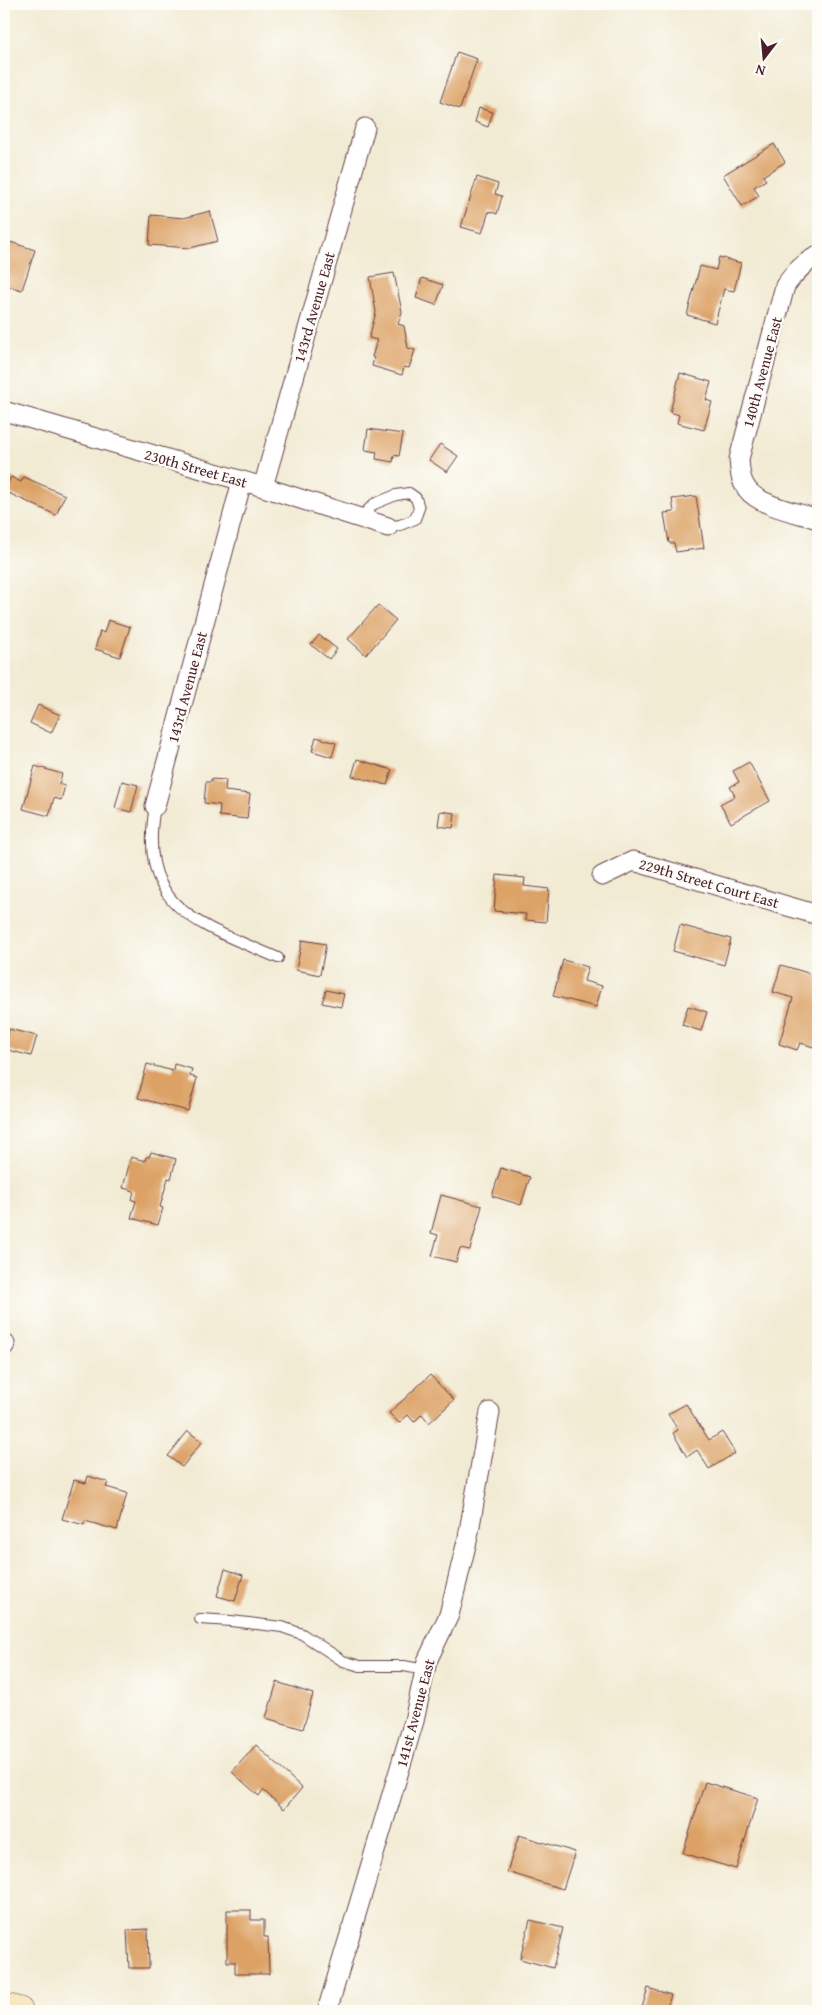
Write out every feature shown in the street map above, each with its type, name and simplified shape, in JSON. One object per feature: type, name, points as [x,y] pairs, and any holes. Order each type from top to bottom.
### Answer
[{"type":"street","name":"143rd Avenue East","points":[[263,487],[365,128]]},
{"type":"street","name":"140th Avenue East","points":[[812,260],[792,275],[785,286],[739,459],[740,475],[746,488],[753,496],[761,501],[818,519]]},
{"type":"street","name":"230th Street East","points":[[4,411],[263,487],[388,527]]},
{"type":"street","name":"143rd Avenue East","points":[[155,806],[242,482]]},
{"type":"street","name":"229th Street Court East","points":[[602,876],[634,860],[818,915]]},
{"type":"street","name":"141st Avenue East","points":[[327,2011],[414,1721],[427,1661],[449,1615],[468,1537],[490,1412]]},
{"type":"street","points":[[4,2007],[19,2011]]},
{"type":"lane","points":[[360,518],[374,504],[396,495],[409,494],[416,498],[419,508],[415,519],[388,527]]},
{"type":"lane","points":[[155,806],[151,829],[153,862],[158,878],[168,897],[183,912],[203,925],[278,958]]},
{"type":"lane","points":[[200,1619],[282,1627],[302,1634],[343,1661],[360,1666],[404,1666],[426,1670]]},
{"type":"building","points":[[457,52],[477,59],[460,109],[440,102]]},
{"type":"building","points":[[479,108],[493,112],[488,127],[475,122]]},
{"type":"building","points":[[774,144],[785,162],[763,176],[766,180],[754,187],[759,196],[742,206],[723,175]]},
{"type":"building","points":[[477,177],[498,184],[495,194],[502,196],[497,214],[489,211],[482,233],[461,227]]},
{"type":"building","points":[[210,211],[218,241],[190,248],[149,245],[151,215],[184,218]]},
{"type":"building","points":[[4,240],[35,250],[22,290],[4,285]]},
{"type":"building","points":[[719,257],[741,263],[734,291],[724,289],[715,323],[687,315],[700,266],[716,270]]},
{"type":"building","points":[[394,273],[402,312],[398,324],[404,326],[408,348],[415,350],[409,368],[404,367],[402,375],[372,366],[374,358],[372,357],[377,340],[369,338],[376,312],[370,277]]},
{"type":"building","points":[[422,278],[443,285],[436,305],[416,298]]},
{"type":"building","points":[[680,373],[711,382],[706,400],[712,402],[704,430],[677,423],[679,415],[670,412]]},
{"type":"building","points":[[368,429],[403,434],[399,456],[394,455],[393,462],[376,459],[377,452],[365,450]]},
{"type":"building","points":[[440,444],[458,456],[447,472],[429,460]]},
{"type":"building","points":[[11,477],[21,482],[24,477],[65,495],[56,515],[4,491]]},
{"type":"building","points":[[696,496],[704,548],[676,552],[674,543],[669,543],[664,513],[674,512],[672,499]]},
{"type":"building","points":[[378,605],[396,620],[366,655],[348,639]]},
{"type":"building","points":[[108,620],[130,627],[120,657],[95,649],[100,631],[104,633]]},
{"type":"building","points":[[319,635],[337,649],[329,659],[311,645]]},
{"type":"building","points":[[38,705],[60,715],[51,733],[30,723]]},
{"type":"building","points":[[316,737],[336,743],[332,757],[312,751]]},
{"type":"building","points":[[357,759],[392,770],[387,785],[352,776]]},
{"type":"building","points":[[749,762],[770,801],[731,823],[720,804],[735,796],[730,787],[739,782],[733,771]]},
{"type":"building","points":[[35,766],[62,774],[59,784],[65,786],[61,800],[54,798],[49,816],[23,809]]},
{"type":"building","points":[[211,779],[226,780],[225,791],[250,794],[247,819],[219,816],[220,805],[204,803],[206,782],[211,782]]},
{"type":"building","points":[[122,781],[138,785],[131,812],[115,808]]},
{"type":"building","points":[[440,811],[455,813],[453,828],[438,826]]},
{"type":"building","points":[[497,875],[525,878],[524,886],[549,889],[546,922],[525,920],[526,914],[494,911]]},
{"type":"building","points":[[680,925],[731,939],[724,965],[673,951]]},
{"type":"building","points":[[302,940],[326,944],[320,975],[296,970]]},
{"type":"building","points":[[563,960],[588,967],[584,981],[602,986],[596,1007],[553,996]]},
{"type":"building","points":[[781,965],[818,976],[818,1033],[814,1047],[800,1043],[797,1050],[779,1044],[793,998],[773,992]]},
{"type":"building","points":[[326,990],[344,994],[341,1007],[322,1003]]},
{"type":"building","points":[[688,1006],[707,1012],[701,1031],[682,1025]]},
{"type":"building","points":[[9,1029],[37,1036],[31,1056],[4,1049]]},
{"type":"building","points":[[147,1064],[173,1071],[174,1064],[192,1069],[190,1076],[197,1078],[188,1111],[138,1098]]},
{"type":"building","points":[[151,1152],[176,1159],[171,1179],[168,1178],[160,1207],[163,1208],[158,1225],[131,1218],[136,1201],[132,1200],[134,1191],[123,1188],[131,1157],[145,1161]]},
{"type":"building","points":[[501,1168],[530,1177],[521,1205],[492,1196]]},
{"type":"building","points":[[441,1195],[482,1206],[470,1250],[460,1248],[456,1262],[432,1256],[438,1235],[431,1233]]},
{"type":"building","points":[[430,1375],[454,1400],[429,1423],[422,1414],[414,1422],[408,1415],[399,1423],[389,1413]]},
{"type":"building","points":[[686,1404],[709,1440],[722,1432],[735,1453],[709,1469],[697,1450],[687,1457],[673,1433],[678,1430],[668,1414]]},
{"type":"building","points":[[188,1431],[202,1442],[182,1467],[168,1456]]},
{"type":"building","points":[[88,1476],[108,1482],[106,1487],[127,1493],[117,1530],[85,1521],[84,1525],[62,1519],[74,1480],[86,1483]]},
{"type":"building","points":[[225,1569],[243,1575],[235,1601],[217,1596]]},
{"type":"building","points":[[277,1682],[313,1694],[303,1729],[266,1718]]},
{"type":"building","points":[[256,1745],[302,1788],[284,1809],[263,1790],[259,1796],[232,1772]]},
{"type":"building","points":[[705,1782],[758,1798],[736,1869],[683,1853]]},
{"type":"building","points":[[519,1835],[575,1852],[563,1889],[507,1872]]},
{"type":"building","points":[[227,1910],[251,1910],[251,1920],[264,1920],[264,1937],[268,1937],[269,1974],[235,1974],[235,1962],[227,1962]]},
{"type":"building","points":[[530,1920],[563,1928],[553,1968],[520,1959]]},
{"type":"building","points":[[148,1929],[149,1968],[129,1968],[127,1930]]},
{"type":"building","points":[[648,1988],[671,1995],[666,2011],[641,2011]]}]
